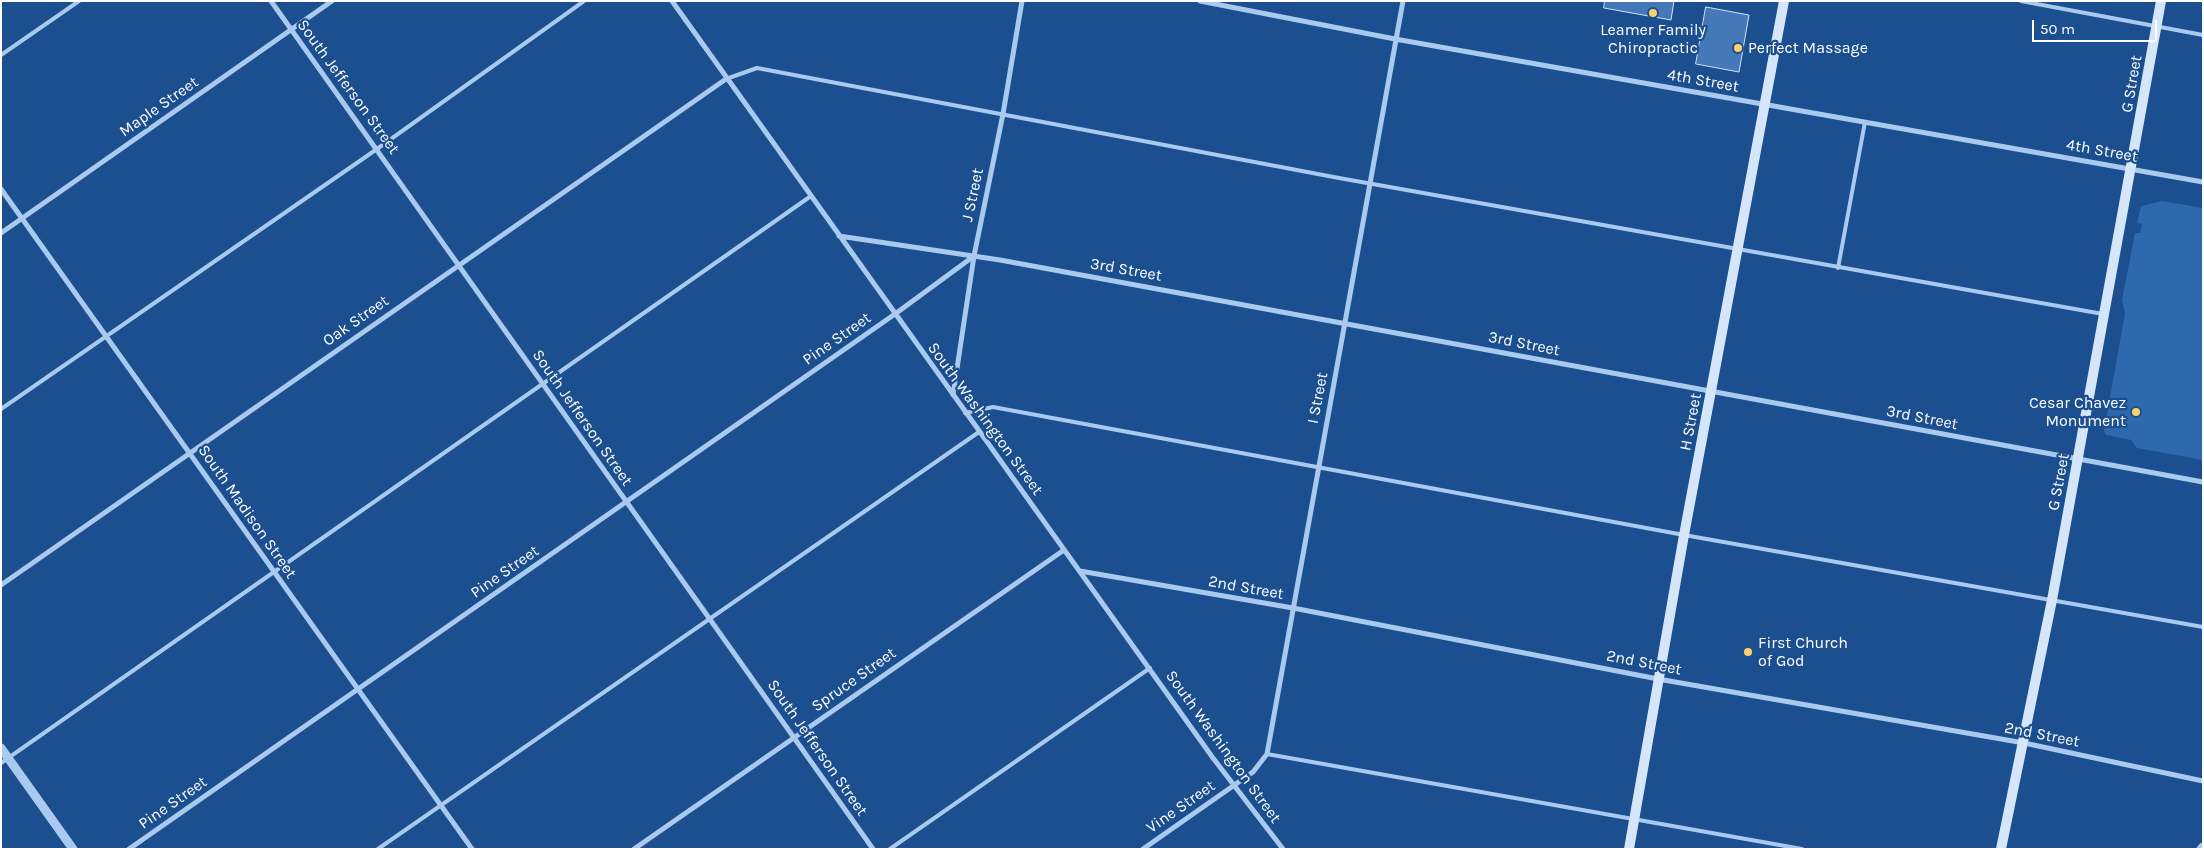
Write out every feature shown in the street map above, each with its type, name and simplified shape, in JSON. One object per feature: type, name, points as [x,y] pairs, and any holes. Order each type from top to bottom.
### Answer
[{"type":"main road","name":"H Street","points":[[1630,849],[1684,535],[1784,1]]},
{"type":"main road","name":"G Street","points":[[2000,849],[2024,743],[2052,600],[2132,169],[2161,1]]},
{"type":"street","name":"South Jefferson Street","points":[[271,1],[874,849]]},
{"type":"street","name":"Maple Street","points":[[1,232],[332,1]]},
{"type":"street","name":"South Washington Street","points":[[672,1],[726,80],[965,413],[1234,786],[1283,849]]},
{"type":"street","name":"J Street","points":[[953,395],[974,256],[1003,114],[1022,1]]},
{"type":"street","name":"4th Street","points":[[1200,1],[1395,39],[2203,182]]},
{"type":"street","name":"I Street","points":[[1267,754],[1317,467],[1345,324],[1403,1]]},
{"type":"street","name":"Oak Street","points":[[1,585],[459,264],[726,80]]},
{"type":"street","name":"South Madison Street","points":[[1,189],[472,849]]},
{"type":"street","name":"3rd Street","points":[[839,236],[974,256],[2203,482]]},
{"type":"street","name":"Pine Street","points":[[130,849],[895,314],[974,256]]},
{"type":"street","name":"Spruce Street","points":[[634,849],[1064,550]]},
{"type":"street","name":"2nd Street","points":[[1080,571],[1293,608],[1658,679],[2024,743],[2203,781]]},
{"type":"street","points":[[1,748],[5,761],[73,849]]},
{"type":"street","points":[[1234,786],[1252,772],[1267,754]]},
{"type":"street","name":"Vine Street","points":[[1143,849],[1234,786]]},
{"type":"lane","points":[[1,55],[78,1]]},
{"type":"lane","points":[[1,409],[378,149],[584,1]]},
{"type":"lane","points":[[2021,1],[2203,35]]},
{"type":"lane","points":[[726,80],[757,68],[1738,250],[2105,314]]},
{"type":"lane","points":[[1838,268],[1865,122]]},
{"type":"lane","points":[[5,761],[544,385],[811,196]]},
{"type":"lane","points":[[965,413],[994,407],[1684,535],[2203,626]]},
{"type":"lane","points":[[378,849],[979,432]]},
{"type":"lane","points":[[890,849],[1150,668]]},
{"type":"lane","points":[[1267,754],[1802,849]]},
{"type":"shaded area","points":[[2162,201],[2203,208],[2203,460],[2137,448],[2131,440],[2106,435],[2104,431],[2125,313],[2122,300],[2135,233],[2140,233],[2142,224],[2137,223],[2141,206]]},
{"type":"building","name":"Leamer Family Chiropractic","points":[[1605,1],[1674,1],[1671,20],[1604,8]]},
{"type":"building","points":[[1706,7],[1749,15],[1739,72],[1696,64]]},
{"type":"place","name":"Leamer Family Chiropractic","points":[[1653,13]]},
{"type":"place","name":"Perfect Massage","points":[[1738,48]]},
{"type":"place","name":"Cesar Chavez Monument","points":[[2136,412]]},
{"type":"place","name":"First Church of God","points":[[1748,652]]}]
